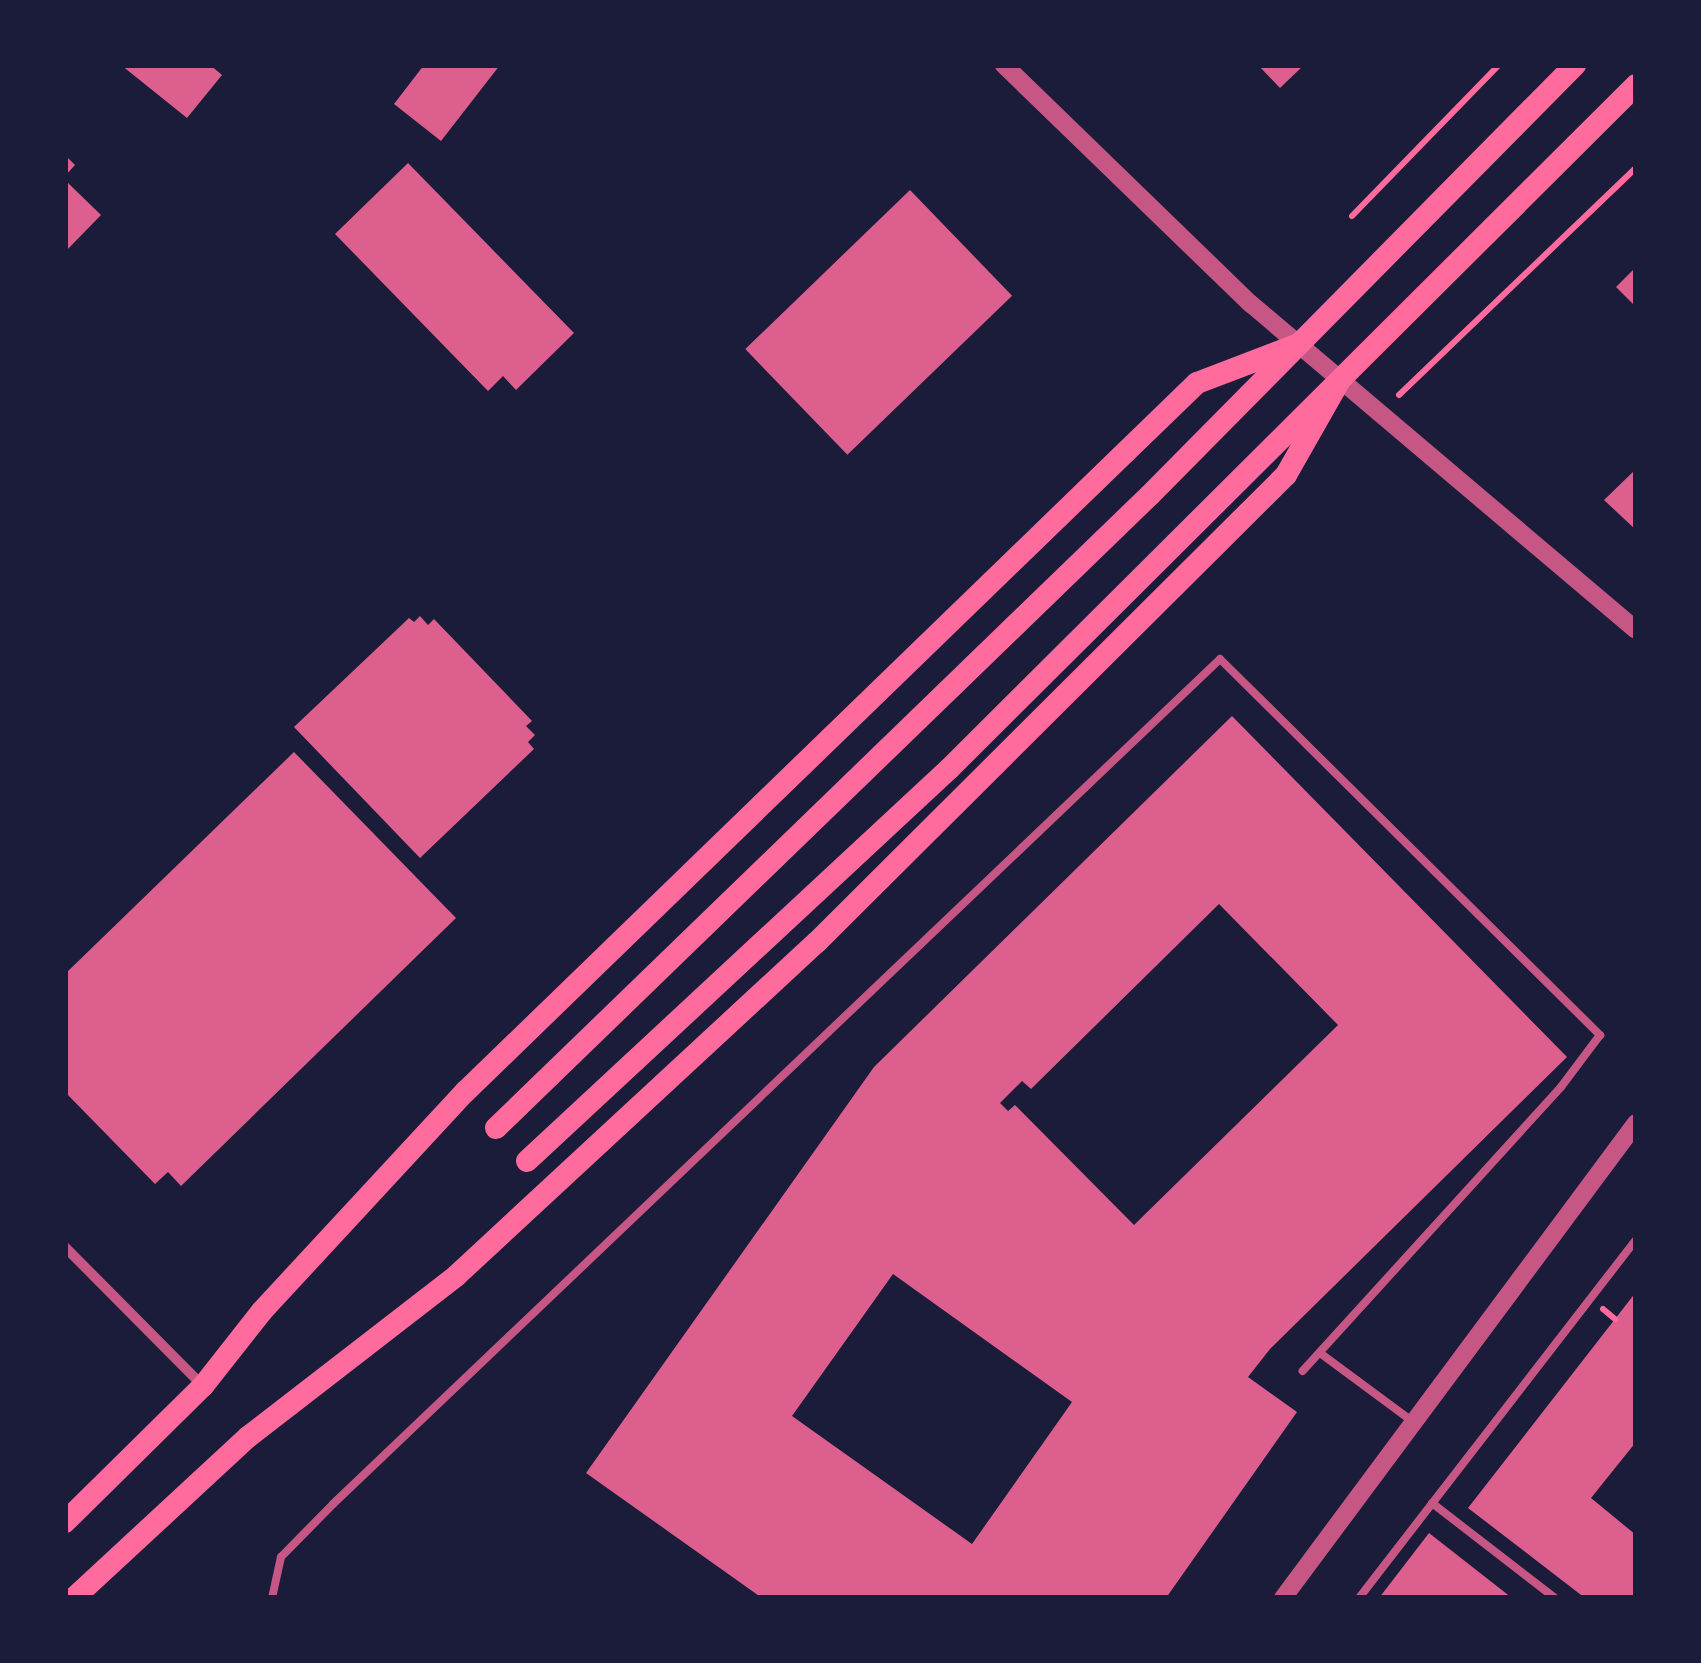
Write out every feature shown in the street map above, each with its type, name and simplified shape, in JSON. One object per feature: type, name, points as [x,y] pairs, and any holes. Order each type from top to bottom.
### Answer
[{"type":"main road","points":[[527,1161],[950,768],[1636,85]]},
{"type":"main road","points":[[496,1128],[1150,494],[1298,344]]},
{"type":"main road","points":[[74,1598],[248,1437],[456,1276],[817,942],[1286,475],[1340,380]]},
{"type":"street","points":[[1004,65],[1251,304],[1636,630]]},
{"type":"street","points":[[1283,1598],[1636,1123]]},
{"type":"street","points":[[65,1247],[203,1386]]},
{"type":"lane","points":[[65,1522],[203,1386],[262,1312],[466,1092],[1183,396],[1198,383],[1298,344],[1575,65]]},
{"type":"lane","points":[[272,1598],[281,1557],[333,1504],[1220,659],[1600,1035],[1561,1087],[1303,1371]]},
{"type":"lane","points":[[1358,1598],[1636,1240]]},
{"type":"lane","points":[[1320,1353],[1412,1421]]},
{"type":"lane","points":[[1432,1503],[1555,1598]]},
{"type":"path","points":[[1352,216],[1499,65]]},
{"type":"path","points":[[1399,395],[1636,168]]},
{"type":"building","points":[[121,65],[210,65],[222,75],[187,118]]},
{"type":"building","points":[[424,65],[500,65],[441,141],[394,104]]},
{"type":"building","points":[[1258,65],[1304,65],[1280,88]]},
{"type":"building","points":[[65,155],[75,165],[65,176]]},
{"type":"building","points":[[408,163],[574,333],[516,390],[503,376],[488,391],[335,234]]},
{"type":"building","points":[[65,180],[101,215],[65,252]]},
{"type":"building","points":[[910,190],[1012,296],[847,455],[745,349]]},
{"type":"building","points":[[1636,267],[1636,307],[1616,287]]},
{"type":"building","points":[[1636,469],[1636,530],[1604,500]]},
{"type":"building","points":[[420,616],[428,625],[434,619],[532,721],[526,726],[535,735],[528,742],[534,749],[420,858],[294,727],[409,618],[414,622]]},
{"type":"building","points":[[1232,716],[1567,1057],[1270,1349],[1248,1377],[1297,1412],[1166,1598],[762,1598],[586,1473],[874,1067]],"holes":[[[1219,904],[1338,1025],[1134,1225],[1015,1105],[1008,1111],[1000,1103],[1022,1081],[1031,1089]],[[893,1274],[1072,1402],[972,1544],[792,1416]]]},
{"type":"building","points":[[294,752],[456,918],[181,1186],[168,1172],[155,1184],[65,1092],[65,974]]},
{"type":"building","points":[[1636,1292],[1636,1442],[1591,1498],[1636,1535],[1636,1598],[1585,1598],[1468,1508]]},
{"type":"building","points":[[1429,1533],[1512,1598],[1379,1598]]}]
